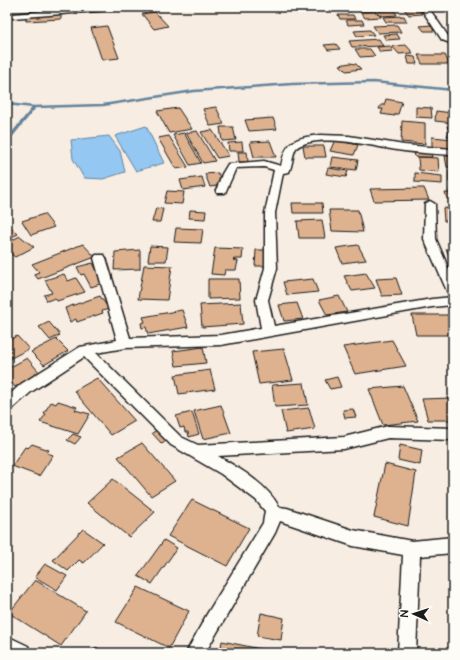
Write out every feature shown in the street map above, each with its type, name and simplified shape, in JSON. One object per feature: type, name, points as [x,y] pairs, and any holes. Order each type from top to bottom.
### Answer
[{"type":"street","points":[[9,20],[18,7]]},
{"type":"street","points":[[9,20],[86,9],[122,7]]},
{"type":"street","points":[[424,7],[445,38],[453,42]]},
{"type":"street","points":[[280,171],[285,170],[289,149],[296,144],[316,139],[335,137],[405,148],[453,152]]},
{"type":"street","points":[[221,191],[227,174],[232,166],[240,164],[268,165],[277,166],[280,171],[270,213],[271,268],[262,300],[268,331]]},
{"type":"street","points":[[430,204],[430,239],[438,260],[453,290]]},
{"type":"street","points":[[100,258],[125,343]]},
{"type":"street","points":[[7,405],[26,388],[85,350],[125,343],[194,342],[255,334],[432,303],[453,301]]},
{"type":"street","points":[[85,350],[176,441],[216,462],[248,484],[272,506],[274,513],[269,528],[213,620],[195,653]]},
{"type":"street","points":[[196,451],[344,442],[388,432],[453,434]]},
{"type":"street","points":[[274,513],[287,515],[353,538],[412,549],[453,545]]},
{"type":"street","points":[[407,653],[412,549]]},
{"type":"street","points":[[7,645],[20,653]]},
{"type":"water","points":[[146,126],[164,163],[136,171],[115,136]]},
{"type":"water","points":[[109,136],[120,151],[125,172],[103,179],[84,178],[73,159],[71,140]]},
{"type":"building","points":[[334,7],[349,7],[351,11],[337,11]]},
{"type":"building","points":[[418,8],[422,14],[409,15],[404,9]]},
{"type":"building","points":[[394,10],[397,15],[381,16],[378,11]]},
{"type":"building","points":[[375,11],[381,17],[365,18],[360,12]]},
{"type":"building","points":[[155,12],[168,26],[154,29],[142,14]]},
{"type":"building","points":[[61,14],[61,19],[26,21],[26,16]]},
{"type":"building","points":[[338,15],[353,15],[355,19],[340,19]]},
{"type":"building","points":[[404,16],[407,22],[386,22],[383,17]]},
{"type":"building","points":[[346,20],[362,20],[364,24],[348,25]]},
{"type":"building","points":[[397,25],[401,32],[378,33],[373,26]]},
{"type":"building","points":[[431,25],[434,31],[424,31],[420,26]]},
{"type":"building","points":[[107,26],[119,58],[102,60],[91,28]]},
{"type":"building","points":[[370,30],[374,35],[357,36],[354,31]]},
{"type":"building","points":[[397,34],[400,39],[386,40],[383,35]]},
{"type":"building","points":[[379,39],[383,46],[352,47],[349,41]]},
{"type":"building","points":[[336,44],[340,49],[328,50],[324,45]]},
{"type":"building","points":[[406,45],[413,53],[399,54],[392,46]]},
{"type":"building","points":[[390,46],[393,51],[380,52],[377,47]]},
{"type":"building","points":[[355,49],[370,49],[375,56],[360,57]]},
{"type":"building","points":[[418,55],[445,55],[449,64],[422,64]]},
{"type":"building","points":[[407,56],[415,57],[417,64],[409,64]]},
{"type":"building","points":[[350,63],[356,64],[361,69],[346,71],[340,65]]},
{"type":"building","points":[[386,99],[402,102],[398,114],[395,114],[395,116],[381,114],[383,109],[379,109],[381,105],[384,105]]},
{"type":"building","points":[[216,107],[224,124],[210,126],[203,109]]},
{"type":"building","points":[[416,107],[431,108],[432,118],[416,117]]},
{"type":"building","points":[[178,108],[192,129],[169,133],[157,111]]},
{"type":"building","points":[[436,111],[452,113],[453,123],[435,121]]},
{"type":"building","points":[[273,118],[277,129],[249,131],[245,120]]},
{"type":"building","points":[[402,121],[425,123],[425,144],[401,142]]},
{"type":"building","points":[[447,126],[453,127],[453,137],[447,136],[449,132]]},
{"type":"building","points":[[220,127],[233,127],[236,140],[222,141]]},
{"type":"building","points":[[212,130],[229,156],[217,158],[201,132]]},
{"type":"building","points":[[197,131],[215,161],[203,163],[186,133]]},
{"type":"building","points":[[184,133],[201,163],[190,165],[173,135]]},
{"type":"building","points":[[169,136],[188,167],[176,169],[158,138]]},
{"type":"building","points":[[432,137],[453,139],[453,149],[432,147]]},
{"type":"building","points":[[335,140],[358,145],[354,155],[330,151]]},
{"type":"building","points":[[270,141],[276,157],[254,157],[250,142]]},
{"type":"building","points":[[242,142],[243,151],[229,151],[228,143]]},
{"type":"building","points":[[303,146],[324,146],[326,157],[305,157]]},
{"type":"building","points":[[238,152],[247,152],[248,162],[239,162]]},
{"type":"building","points":[[414,152],[431,153],[432,157],[415,157]]},
{"type":"building","points":[[445,156],[453,156],[453,168],[447,167]]},
{"type":"building","points":[[332,157],[358,160],[356,170],[330,167]]},
{"type":"building","points":[[418,157],[438,158],[439,172],[419,170]]},
{"type":"building","points":[[328,168],[348,171],[346,177],[326,174]]},
{"type":"building","points":[[449,170],[453,170],[453,182],[449,182]]},
{"type":"building","points":[[218,173],[223,185],[210,187],[205,174]]},
{"type":"building","points":[[415,173],[442,176],[442,184],[415,182]]},
{"type":"building","points":[[202,177],[205,187],[183,190],[180,180]]},
{"type":"building","points":[[424,188],[429,200],[374,201],[370,189]]},
{"type":"building","points":[[449,190],[453,190],[453,199],[447,199],[445,193],[451,193]]},
{"type":"building","points":[[167,191],[184,192],[182,204],[164,203]]},
{"type":"building","points":[[292,203],[322,203],[323,213],[293,213]]},
{"type":"building","points":[[156,208],[163,209],[160,222],[152,222]]},
{"type":"building","points":[[443,208],[453,209],[453,221],[444,221]]},
{"type":"building","points":[[190,210],[206,211],[205,219],[189,218]]},
{"type":"building","points":[[329,210],[358,210],[363,232],[332,231]]},
{"type":"building","points":[[44,214],[54,227],[31,235],[22,221]]},
{"type":"building","points":[[322,220],[325,238],[299,238],[297,221]]},
{"type":"building","points":[[10,226],[18,234],[7,239],[7,228]]},
{"type":"building","points":[[176,228],[203,229],[201,243],[174,242]]},
{"type":"building","points":[[20,236],[34,247],[15,257],[7,251],[7,243]]},
{"type":"building","points":[[83,244],[95,257],[38,279],[34,274],[39,272],[32,264]]},
{"type":"building","points":[[358,245],[366,260],[342,263],[336,248]]},
{"type":"building","points":[[150,246],[168,247],[166,261],[148,261]]},
{"type":"building","points":[[215,248],[243,249],[242,259],[233,260],[238,261],[236,270],[225,270],[224,275],[211,274]]},
{"type":"building","points":[[446,249],[453,249],[453,263]]},
{"type":"building","points":[[140,250],[140,269],[114,270],[115,252]]},
{"type":"building","points":[[256,250],[266,250],[265,266],[255,266]]},
{"type":"building","points":[[93,263],[103,283],[91,287],[84,274],[81,275],[77,267]]},
{"type":"building","points":[[144,265],[172,266],[167,300],[138,299]]},
{"type":"building","points":[[366,273],[375,288],[352,291],[344,276]]},
{"type":"building","points":[[64,274],[68,281],[76,278],[85,292],[57,301],[55,298],[47,301],[44,295],[52,293],[45,280]]},
{"type":"building","points":[[396,278],[402,295],[382,296],[376,279]]},
{"type":"building","points":[[208,279],[239,279],[240,298],[208,299]]},
{"type":"building","points":[[313,279],[318,292],[287,295],[283,282]]},
{"type":"building","points":[[100,296],[109,309],[102,311],[103,313],[77,322],[76,319],[70,322],[65,308]]},
{"type":"building","points":[[339,296],[347,312],[327,315],[319,300]]},
{"type":"building","points":[[241,303],[243,324],[202,327],[200,305]]},
{"type":"building","points":[[297,303],[303,319],[284,321],[279,305]]},
{"type":"building","points":[[182,310],[188,327],[148,334],[146,327],[142,328],[141,323],[145,322],[143,317]]},
{"type":"building","points":[[412,315],[453,315],[453,335],[416,335]]},
{"type":"building","points":[[49,322],[60,335],[50,340],[39,327]]},
{"type":"building","points":[[17,336],[29,349],[7,360],[7,341]]},
{"type":"building","points":[[56,339],[68,351],[44,365],[31,352]]},
{"type":"building","points":[[392,340],[406,366],[355,374],[343,347]]},
{"type":"building","points":[[203,347],[206,363],[176,366],[173,351]]},
{"type":"building","points":[[284,349],[293,380],[259,384],[252,352]]},
{"type":"building","points":[[27,358],[40,373],[15,387],[7,378],[7,369]]},
{"type":"building","points":[[210,370],[215,389],[179,394],[175,375]]},
{"type":"building","points":[[337,377],[341,387],[330,389],[325,380]]},
{"type":"building","points":[[97,378],[135,421],[111,435],[74,391]]},
{"type":"building","points":[[304,383],[308,405],[275,407],[272,385]]},
{"type":"building","points":[[403,386],[418,421],[383,425],[369,389]]},
{"type":"building","points":[[453,398],[453,420],[428,420],[422,399]]},
{"type":"building","points":[[58,401],[77,407],[75,410],[90,414],[78,434],[40,422],[46,414],[44,413],[51,402],[56,404]]},
{"type":"building","points":[[221,405],[231,433],[203,439],[194,411]]},
{"type":"building","points":[[309,408],[315,429],[286,433],[281,411]]},
{"type":"building","points":[[353,409],[356,417],[345,418],[343,410]]},
{"type":"building","points":[[192,412],[199,434],[189,437],[188,432],[185,432],[184,427],[180,428],[176,416]]},
{"type":"building","points":[[161,428],[170,438],[162,444],[152,433]]},
{"type":"building","points":[[73,434],[81,437],[75,444],[67,440]]},
{"type":"building","points":[[142,443],[175,481],[151,496],[118,457]]},
{"type":"building","points":[[32,444],[49,450],[47,453],[53,455],[39,476],[12,466],[25,447],[28,448]]},
{"type":"building","points":[[400,445],[422,450],[420,465],[398,460]]},
{"type":"building","points":[[385,464],[416,472],[408,526],[374,517]]},
{"type":"building","points":[[113,479],[155,512],[129,537],[87,503]]},
{"type":"building","points":[[192,500],[249,528],[227,566],[168,536]]},
{"type":"building","points":[[83,529],[103,543],[84,563],[79,560],[68,571],[53,560]]},
{"type":"building","points":[[164,540],[177,548],[152,584],[138,576]]},
{"type":"building","points":[[45,564],[67,576],[57,590],[35,577]]},
{"type":"building","points":[[35,580],[86,611],[61,646],[9,613]]},
{"type":"building","points":[[138,587],[189,611],[169,648],[116,622]]},
{"type":"building","points":[[261,613],[284,618],[281,640],[257,636]]},
{"type":"building","points":[[222,641],[265,650],[264,653],[220,653]]},
{"type":"building","points":[[96,647],[106,653],[92,653]]},
{"type":"waterway","points":[[34,107],[103,105],[194,91],[292,84],[374,82],[453,90]]},
{"type":"waterway","points":[[7,104],[34,107]]},
{"type":"waterway","points":[[7,141],[33,109]]}]
